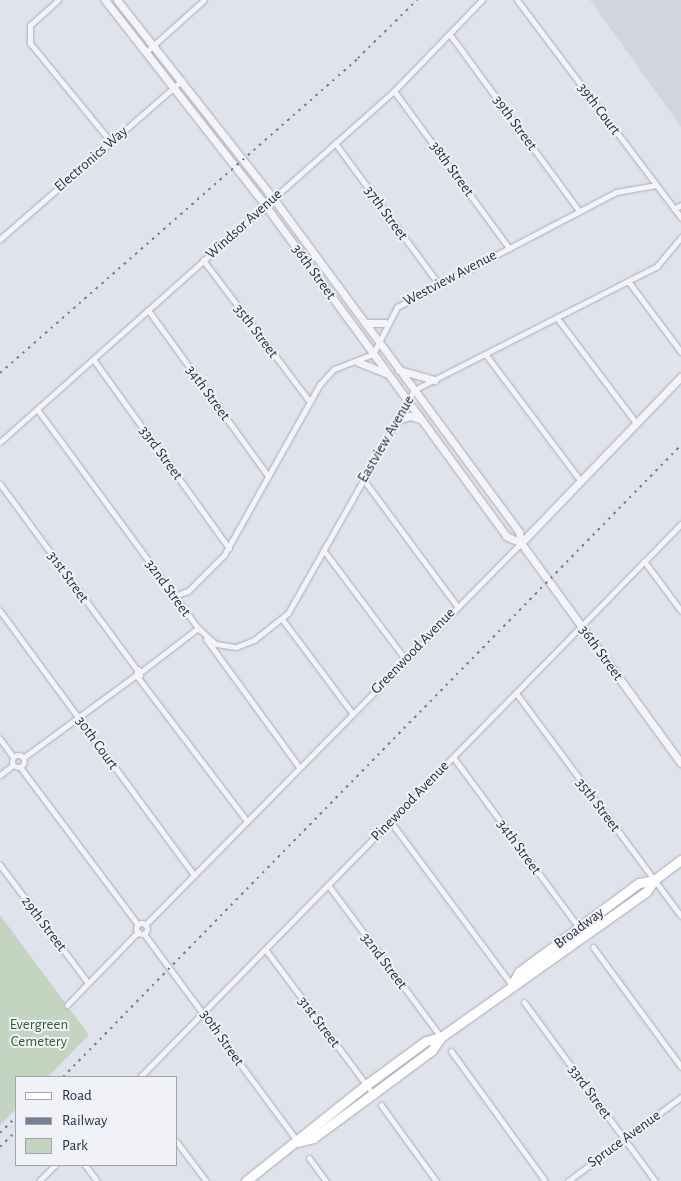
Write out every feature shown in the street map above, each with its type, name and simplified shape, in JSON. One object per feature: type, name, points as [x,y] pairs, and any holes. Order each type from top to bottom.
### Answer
[{"type":"main road","name":"Broadway","points":[[246,1181],[298,1142],[307,1130],[366,1085],[426,1041],[440,1037],[512,985],[526,980],[646,892],[654,880],[681,860]]},
{"type":"main road","name":"Broadway","points":[[512,985],[519,972],[639,883],[654,880]]},
{"type":"main road","name":"Broadway","points":[[298,1142],[313,1138],[373,1094],[432,1050],[440,1037]]},
{"type":"street","points":[[58,0],[33,20],[28,34],[32,47],[111,142]]},
{"type":"street","name":"36th Street","points":[[105,0],[175,86],[266,204],[386,373],[506,536],[521,543]]},
{"type":"street","name":"36th Street","points":[[117,0],[155,44],[273,198],[519,532],[521,543],[681,763]]},
{"type":"street","points":[[147,51],[204,0]]},
{"type":"street","name":"Windsor Avenue","points":[[0,442],[394,92],[451,36],[482,0]]},
{"type":"street","name":"39th Court","points":[[517,0],[681,218]]},
{"type":"street","name":"39th Street","points":[[451,36],[579,211]]},
{"type":"street","name":"Electronics Way","points":[[0,239],[183,80]]},
{"type":"street","name":"38th Street","points":[[394,92],[509,248]]},
{"type":"street","name":"37th Street","points":[[335,143],[438,283]]},
{"type":"street","name":"Westview Avenue","points":[[174,596],[188,591],[229,548],[326,376],[373,354],[380,344],[386,322],[397,306],[438,283],[630,186],[656,185]]},
{"type":"street","points":[[674,209],[681,205]]},
{"type":"street","name":"Eastview Avenue","points":[[198,628],[216,644],[236,647],[250,643],[282,619],[324,551],[362,479],[414,390],[486,355],[662,263],[681,237]]},
{"type":"street","name":"35th Street","points":[[203,260],[310,402]]},
{"type":"street","points":[[628,281],[681,352]]},
{"type":"street","name":"34th Street","points":[[148,310],[268,476]]},
{"type":"street","points":[[557,318],[636,423]]},
{"type":"street","points":[[365,323],[386,322]]},
{"type":"street","points":[[486,355],[580,480]]},
{"type":"street","name":"33rd Street","points":[[93,359],[229,548]]},
{"type":"street","points":[[358,362],[386,373]]},
{"type":"street","points":[[399,370],[435,380]]},
{"type":"street","name":"Greenwood Avenue","points":[[145,925],[404,659],[521,543],[681,376]]},
{"type":"street","name":"32nd Street","points":[[38,409],[299,767]]},
{"type":"street","points":[[397,420],[410,416],[420,419]]},
{"type":"street","points":[[362,479],[457,606]]},
{"type":"street","name":"31st Street","points":[[0,484],[247,821]]},
{"type":"street","name":"Pinewood Avenue","points":[[141,1076],[681,524]]},
{"type":"street","points":[[324,551],[404,659]]},
{"type":"street","points":[[644,561],[681,611]]},
{"type":"street","name":"30th Court","points":[[0,611],[194,875]]},
{"type":"street","points":[[282,619],[352,713]]},
{"type":"street","points":[[20,767],[23,758],[198,628]]},
{"type":"street","name":"35th Street","points":[[516,693],[681,916]]},
{"type":"street","points":[[0,739],[14,757],[13,765],[0,775]]},
{"type":"street","points":[[14,757],[23,758]]},
{"type":"street","name":"34th Street","points":[[453,757],[586,936]]},
{"type":"street","points":[[13,765],[20,767],[138,925],[138,932],[67,1005]]},
{"type":"street","points":[[390,821],[512,985]]},
{"type":"street","name":"29th Street","points":[[0,865],[88,983]]},
{"type":"street","name":"32nd Street","points":[[328,885],[440,1037]]},
{"type":"street","points":[[138,925],[145,925],[144,934],[138,932]]},
{"type":"street","name":"30th Street","points":[[144,934],[204,1012],[298,1142]]},
{"type":"street","points":[[593,947],[681,1067]]},
{"type":"street","name":"31st Street","points":[[265,949],[373,1094]]},
{"type":"street","name":"33rd Street","points":[[524,1002],[655,1181]]},
{"type":"street","points":[[451,1051],[546,1180]]},
{"type":"street","name":"Spruce Avenue","points":[[568,1181],[681,1097]]},
{"type":"street","points":[[381,1105],[436,1181]]},
{"type":"street","points":[[178,1144],[206,1181]]},
{"type":"street","points":[[309,1158],[326,1181]]},
{"type":"street","points":[[39,1181],[53,1166]]},
{"type":"street","points":[[86,1166],[97,1181]]},
{"type":"shaded area","points":[[590,0],[681,0],[681,127]]},
{"type":"green space","name":"Evergreen Cemetery","points":[[0,915],[89,1035],[49,1076],[15,1076],[15,1110],[0,1125]]},
{"type":"railway","points":[[0,373],[358,58],[417,0]]},
{"type":"railway","points":[[64,1076],[681,445]]},
{"type":"railway","points":[[0,1133],[15,1118]]},
{"type":"railway","points":[[0,1147],[15,1132]]}]
